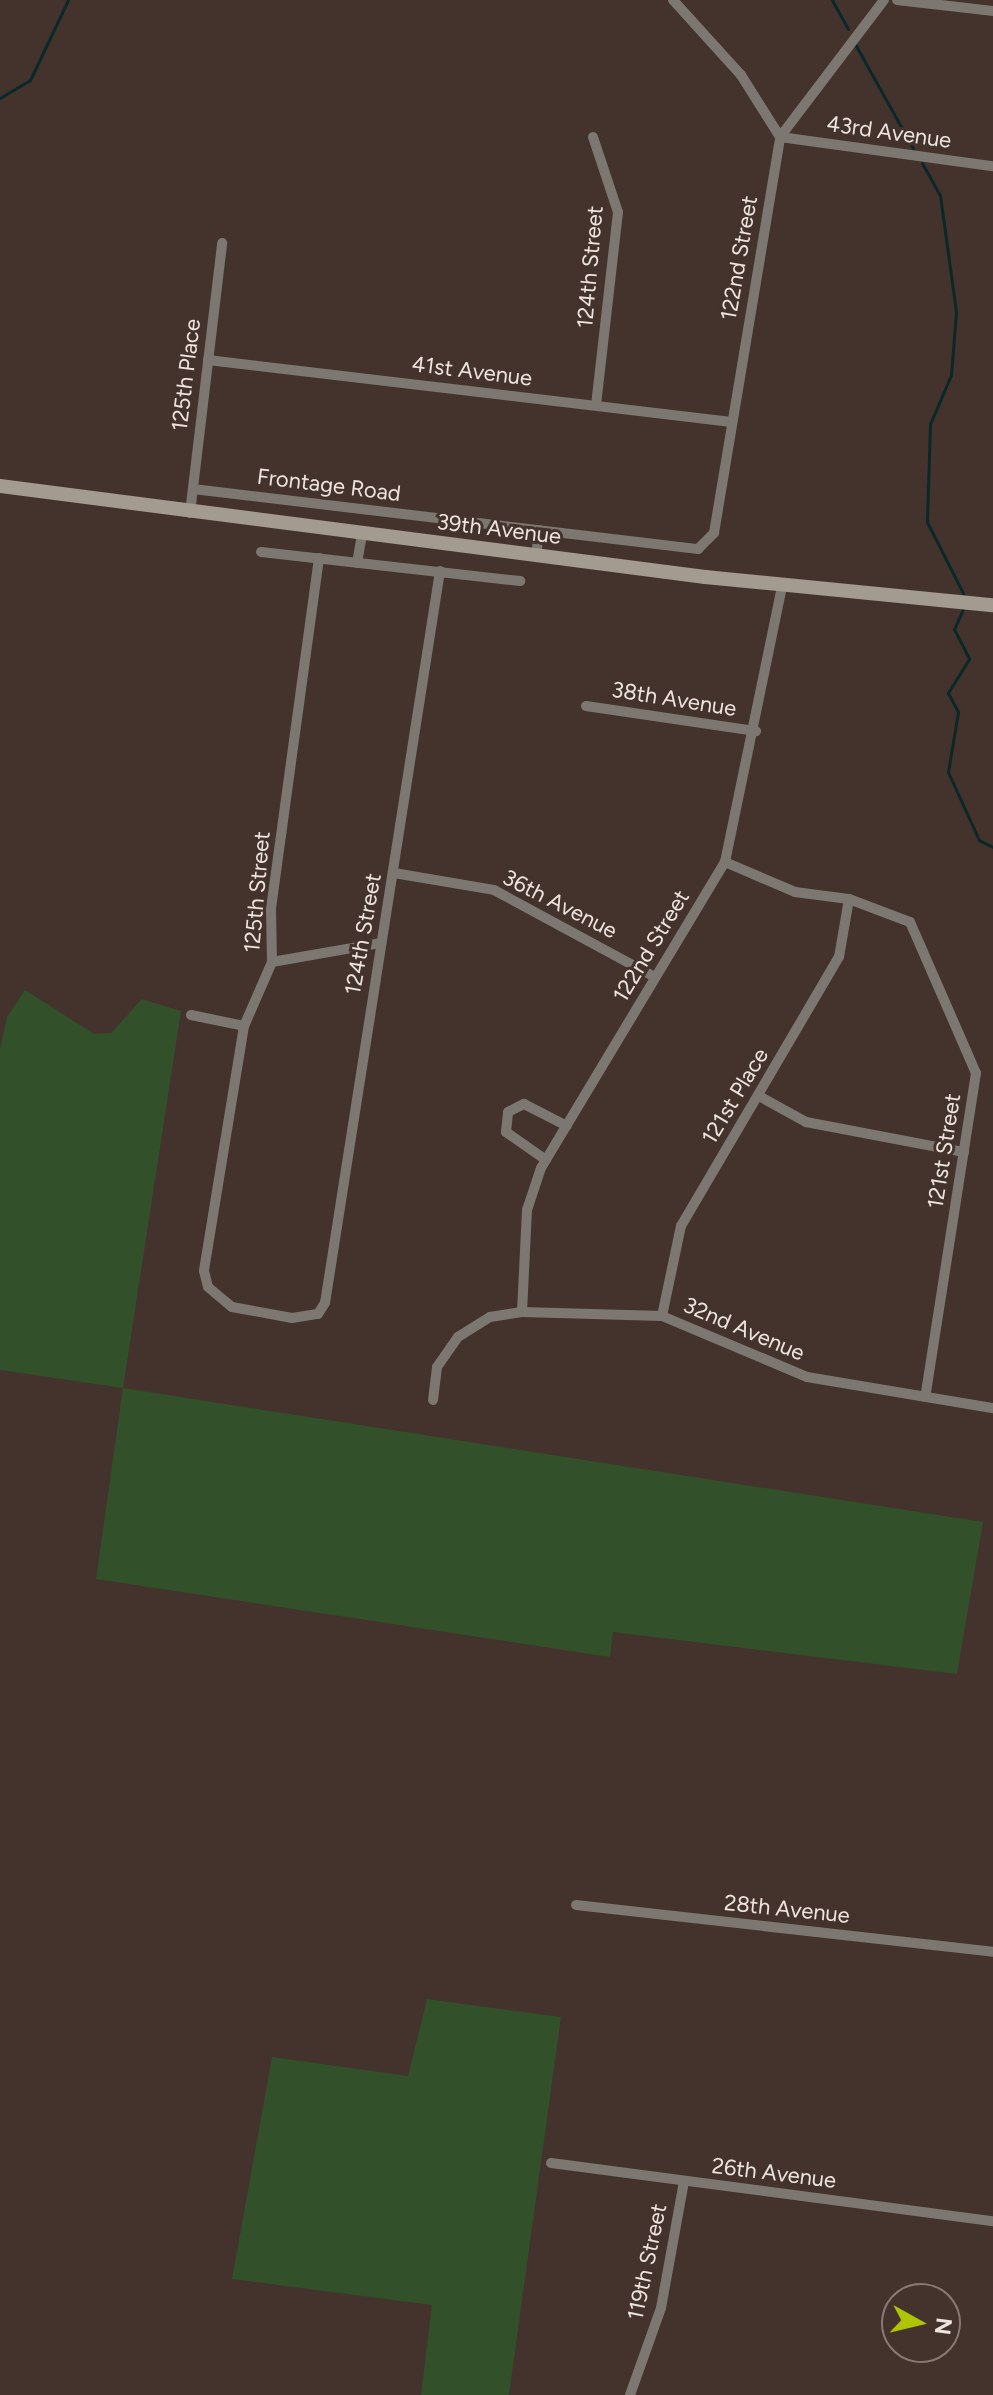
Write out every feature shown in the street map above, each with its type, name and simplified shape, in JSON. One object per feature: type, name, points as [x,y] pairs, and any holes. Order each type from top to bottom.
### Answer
[{"type":"main road","name":"39th Avenue","points":[[0,486],[190,513],[782,586],[993,605]]},
{"type":"street","points":[[673,0],[741,75],[780,137]]},
{"type":"street","name":"122nd Street","points":[[698,549],[714,533],[780,137],[884,0]]},
{"type":"street","points":[[897,0],[993,11]]},
{"type":"street","name":"124th Street","points":[[593,137],[605,155],[618,212],[596,405]]},
{"type":"street","name":"43rd Avenue","points":[[780,137],[993,166]]},
{"type":"street","name":"125th Place","points":[[190,513],[222,243]]},
{"type":"street","name":"41st Avenue","points":[[208,360],[731,422]]},
{"type":"street","name":"Frontage Road","points":[[193,489],[698,549]]},
{"type":"street","points":[[536,556],[539,530]]},
{"type":"street","points":[[357,563],[362,534]]},
{"type":"street","points":[[261,552],[520,581]]},
{"type":"street","name":"125th Street","points":[[204,1271],[244,1026],[272,962],[271,910],[319,558]]},
{"type":"street","name":"124th Street","points":[[204,1271],[208,1287],[237,1309],[304,1319],[325,1303],[440,571]]},
{"type":"street","name":"122nd Street","points":[[522,1312],[527,1210],[546,1160],[725,862],[756,731],[782,586]]},
{"type":"street","name":"38th Avenue","points":[[586,706],[756,731]]},
{"type":"street","points":[[725,862],[795,892],[849,899]]},
{"type":"street","name":"36th Avenue","points":[[394,873],[494,890],[655,977]]},
{"type":"street","name":"121st Street","points":[[849,899],[910,922],[976,1073],[925,1397]]},
{"type":"street","name":"121st Place","points":[[662,1316],[681,1226],[839,957],[849,899]]},
{"type":"street","points":[[272,962],[381,943]]},
{"type":"street","points":[[191,1015],[244,1026]]},
{"type":"street","points":[[759,1096],[806,1122],[964,1152]]},
{"type":"street","points":[[546,1160],[506,1132],[508,1112],[524,1104],[567,1126]]},
{"type":"street","name":"32nd Avenue","points":[[433,1400],[437,1367],[458,1337],[490,1317],[522,1312],[662,1316],[807,1377],[993,1408]]},
{"type":"street","name":"28th Avenue","points":[[576,1905],[993,1952]]},
{"type":"street","name":"26th Avenue","points":[[551,2163],[993,2221]]},
{"type":"street","name":"119th Street","points":[[630,2395],[661,2308],[684,2181]]},
{"type":"green space","points":[[25,990],[94,1034],[111,1033],[142,999],[181,1011],[123,1388],[0,1370],[0,1049],[7,1017]]},
{"type":"green space","points":[[123,1388],[983,1522],[957,1674],[613,1632],[610,1657],[96,1579]]},
{"type":"green space","points":[[427,1999],[561,2017],[509,2395],[421,2395],[432,2305],[232,2279],[272,2057],[408,2076]]},
{"type":"waterway","points":[[0,98],[30,80],[68,0]]},
{"type":"waterway","points":[[832,0],[848,29]]},
{"type":"waterway","points":[[855,44],[913,148]]},
{"type":"waterway","points":[[922,163],[940,195],[956,312],[951,375],[930,424],[927,522],[963,593]]},
{"type":"waterway","points":[[963,609],[954,629],[969,659],[948,693],[958,712],[948,772],[979,840],[993,847]]}]
